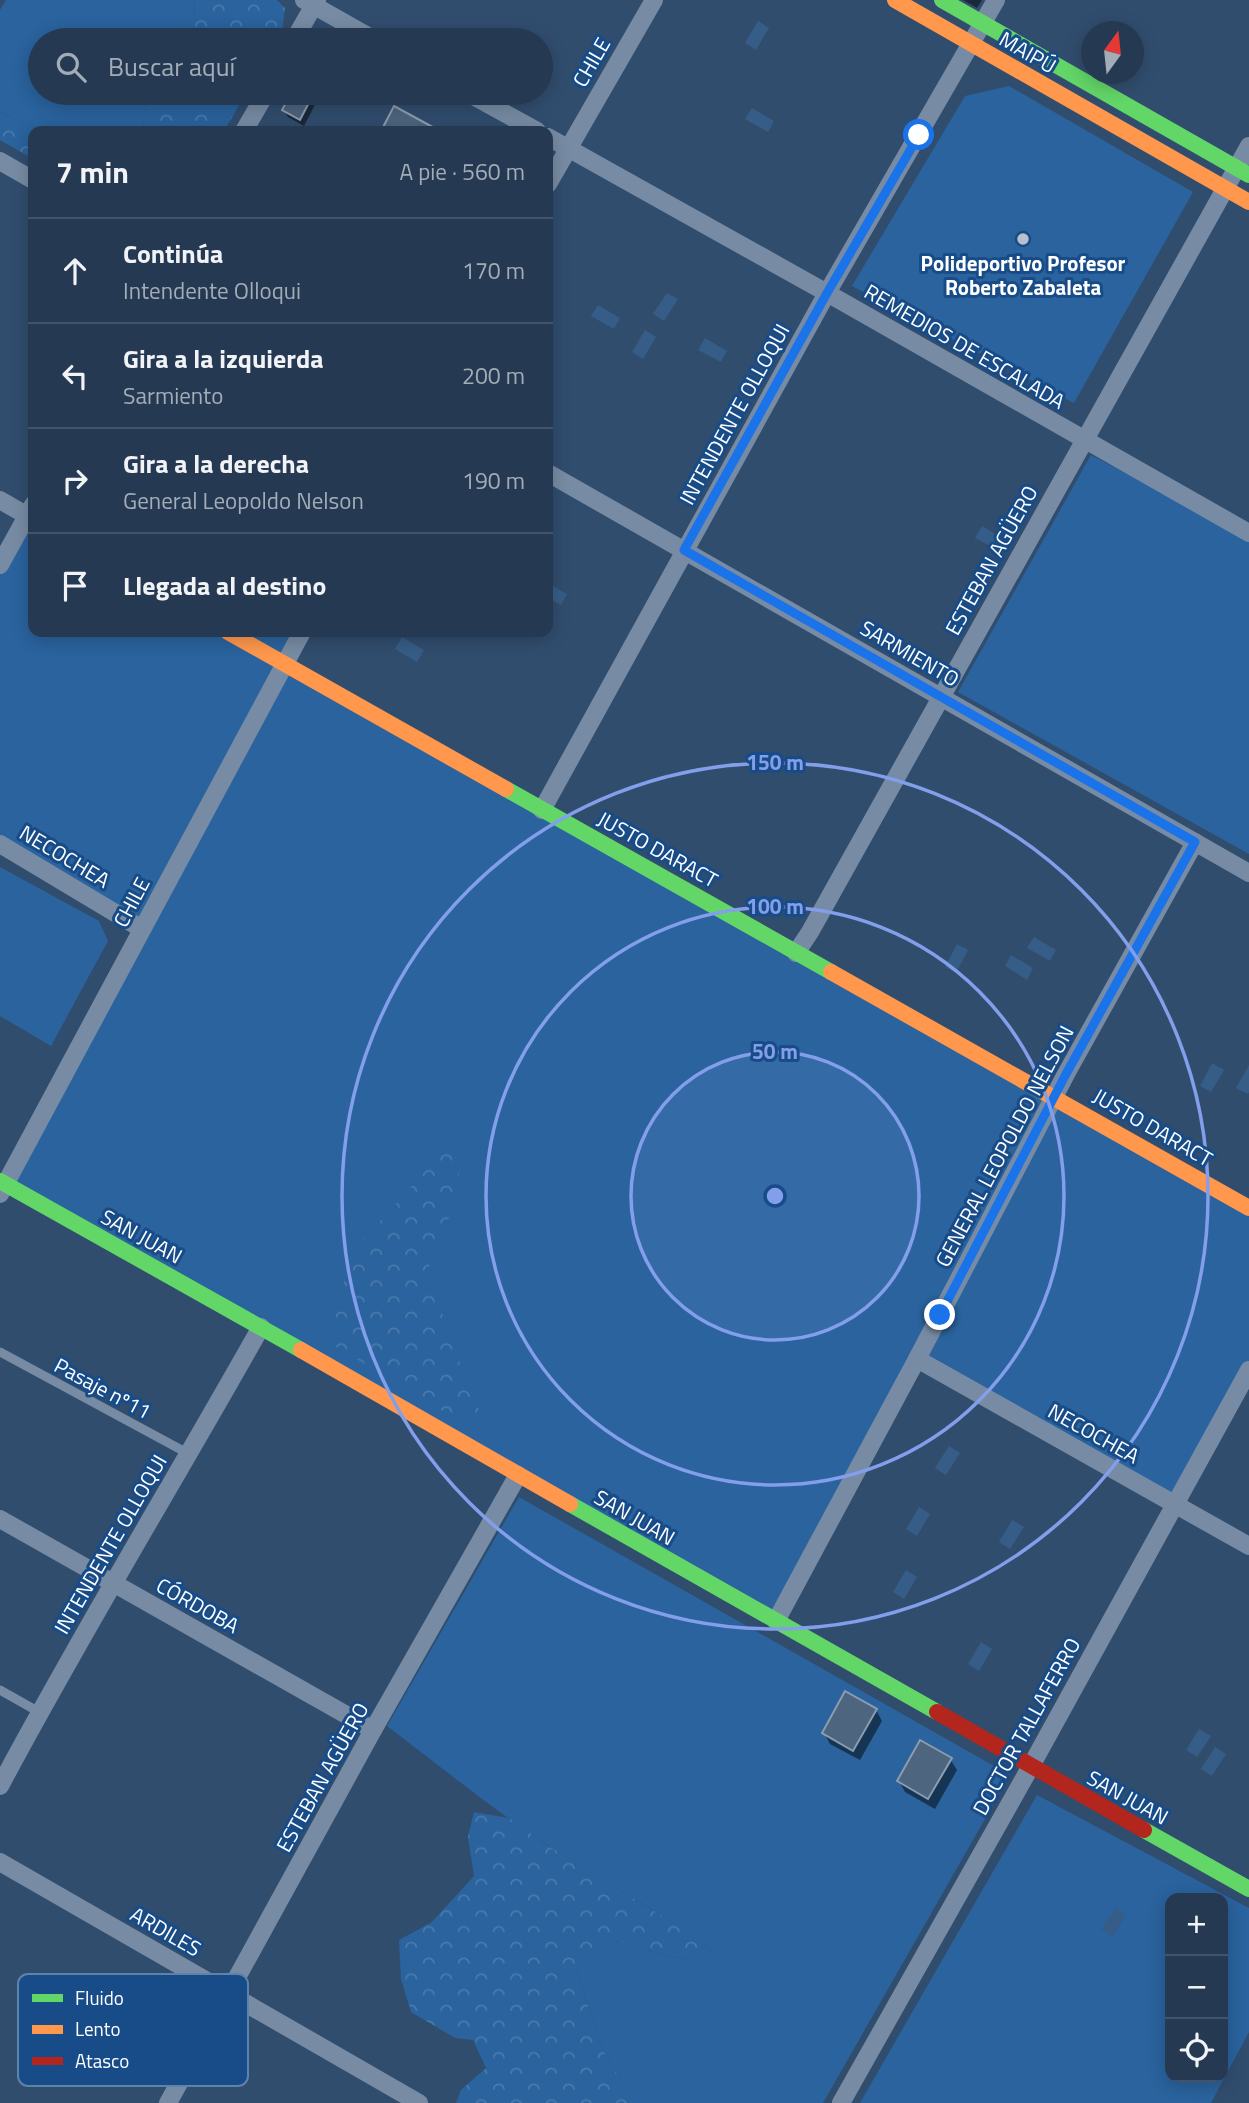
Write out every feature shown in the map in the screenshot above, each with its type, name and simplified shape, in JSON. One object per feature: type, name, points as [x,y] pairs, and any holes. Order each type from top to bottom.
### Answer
[{"type":"street","name":"CHILE","points":[[553,175],[654,0]]},
{"type":"street","name":"MAIPÚ","points":[[895,0],[1249,202]]},
{"type":"street","name":"MAIPÚ","points":[[942,0],[1243,171]]},
{"type":"street","points":[[983,24],[996,0]]},
{"type":"street","points":[[299,28],[311,2],[355,28]]},
{"type":"street","name":"INTENDENTE OLLOQUI","points":[[542,810],[827,293],[983,24]]},
{"type":"street","points":[[247,126],[258,105]]},
{"type":"street","points":[[490,105],[528,126]]},
{"type":"street","name":"REMEDIOS DE ESCALADA","points":[[553,140],[1249,533]]},
{"type":"street","points":[[1243,171],[1249,146]]},
{"type":"street","points":[[0,161],[28,177]]},
{"type":"street","name":"ESTEBAN AGÜERO","points":[[796,953],[1226,188],[1243,171]]},
{"type":"street","name":"SARMIENTO","points":[[553,476],[1249,873]]},
{"type":"street","points":[[0,500],[28,512]]},
{"type":"street","points":[[0,565],[28,518]]},
{"type":"street","name":"JUSTO DARACT","points":[[237,637],[1249,1208]]},
{"type":"street","name":"CHILE","points":[[2,1187],[299,637]]},
{"type":"street","name":"GENERAL LEOPOLDO NELSON","points":[[776,1621],[1073,1062],[1195,842]]},
{"type":"street","name":"NECOCHEA","points":[[0,844],[142,929]]},
{"type":"street","name":"SAN JUAN","points":[[2,1187],[261,1327],[1249,1889]]},
{"type":"street","name":"INTENDENTE OLLOQUI","points":[[0,1786],[39,1712],[261,1327]]},
{"type":"street","name":"NECOCHEA","points":[[917,1359],[1249,1546]]},
{"type":"street","name":"DOCTOR TALLAFERRO","points":[[841,2103],[1031,1766],[1249,1370]]},
{"type":"street","name":"ESTEBAN AGÜERO","points":[[239,1974],[373,1730],[518,1475]]},
{"type":"street","name":"CÓRDOBA","points":[[0,1519],[373,1730]]},
{"type":"street","name":"ARDILES","points":[[0,1862],[196,1974]]},
{"type":"street","name":"ARDILES","points":[[248,2004],[419,2103]]},
{"type":"street","name":"ESTEBAN AGÜERO","points":[[168,2103],[177,2086]]},
{"type":"lane","name":"Pasaje nº11","points":[[0,1352],[189,1454]]},
{"type":"lane","points":[[0,1690],[39,1712]]},
{"type":"green space","points":[[6,0],[194,0],[195,15],[184,28],[28,28],[28,105],[147,105],[144,126],[30,126],[0,112],[0,10]]},
{"type":"green space","points":[[194,0],[277,0],[285,8],[282,28],[184,28],[195,15]]},
{"type":"green space","name":"Polideportivo Profesor Roberto Zabaleta","points":[[1009,86],[1193,192],[1074,403],[852,286],[965,96]]},
{"type":"green space","points":[[147,105],[239,105],[227,126],[144,126]]},
{"type":"green space","points":[[0,112],[30,126],[28,126],[28,156],[0,140]]},
{"type":"green space","points":[[1091,455],[1249,537],[1249,854],[958,692]]},
{"type":"green space","points":[[28,515],[28,637],[299,637],[285,664],[1249,1208],[1249,1370],[1174,1504],[917,1359],[776,1621],[6,1185],[143,929],[0,844],[0,566]]},
{"type":"green space","points":[[0,867],[99,921],[108,941],[51,1046],[0,1016]]},
{"type":"green space","points":[[448,1146],[462,1159],[450,1216],[428,1259],[435,1299],[450,1330],[463,1374],[483,1418],[444,1412],[333,1345],[337,1307],[352,1252]]},
{"type":"green space","points":[[519,1497],[1010,1775],[823,2103],[646,2103],[622,2083],[599,2042],[577,1969],[583,1953],[619,1941],[686,1959],[716,1955],[654,1911],[526,1830],[387,1726]]},
{"type":"green space","points":[[1037,1795],[1221,1893],[1165,1893],[1165,2082],[1222,2082],[1211,2103],[860,2103]]},
{"type":"green space","points":[[474,1812],[509,1818],[547,1845],[688,1932],[717,1956],[686,1959],[619,1941],[583,1954],[577,1969],[599,2042],[622,2083],[646,2103],[456,2103],[461,2090],[486,2068],[473,2040],[455,2038],[411,2012],[401,1979],[399,1940],[432,1922],[474,1876],[468,1837]]},
{"type":"green space","points":[[1228,1897],[1249,1908],[1249,2032],[1228,2071]]},
{"type":"shaded area","points":[[758,21],[769,28],[756,50],[745,43]]},
{"type":"shaded area","points":[[752,108],[774,121],[768,132],[745,119]]},
{"type":"shaded area","points":[[667,293],[678,299],[664,321],[653,314]]},
{"type":"shaded area","points":[[598,305],[620,318],[614,329],[591,316]]},
{"type":"shaded area","points":[[645,330],[656,337],[643,359],[632,352]]},
{"type":"shaded area","points":[[705,338],[727,351],[721,362],[698,350]]},
{"type":"shaded area","points":[[982,526],[1004,539],[998,550],[975,538]]},
{"type":"shaded area","points":[[553,586],[567,594],[561,605],[553,601]]},
{"type":"shaded area","points":[[402,637],[424,650],[417,662],[395,649]]},
{"type":"shaded area","points":[[1034,937],[1056,950],[1050,961],[1027,948]]},
{"type":"shaded area","points":[[957,944],[968,950],[956,973],[945,967]]},
{"type":"shaded area","points":[[1011,955],[1033,968],[1027,980],[1005,966]]},
{"type":"shaded area","points":[[1212,1063],[1224,1070],[1211,1092],[1200,1086]]},
{"type":"shaded area","points":[[1249,1065],[1249,1092],[1248,1094],[1236,1088]]},
{"type":"shaded area","points":[[949,1446],[960,1453],[946,1475],[935,1468]]},
{"type":"shaded area","points":[[919,1507],[930,1514],[917,1536],[906,1529]]},
{"type":"shaded area","points":[[1012,1520],[1024,1527],[1010,1549],[999,1542]]},
{"type":"shaded area","points":[[906,1570],[917,1577],[904,1599],[893,1592]]},
{"type":"shaded area","points":[[981,1642],[992,1649],[979,1671],[968,1664]]},
{"type":"shaded area","points":[[1199,1729],[1211,1736],[1197,1757],[1186,1750]]},
{"type":"shaded area","points":[[1215,1747],[1226,1754],[1212,1776],[1201,1769]]},
{"type":"shaded area","points":[[1115,1908],[1126,1915],[1113,1937],[1101,1930]]},
{"type":"building","points":[[285,105],[308,105],[300,120],[282,110]]},
{"type":"building","points":[[394,106],[431,126],[384,126]]},
{"type":"building","points":[[845,1691],[877,1709],[853,1751],[822,1733]]},
{"type":"building","points":[[920,1740],[952,1758],[928,1799],[897,1781]]},
{"type":"traffic: fast","points":[[942,0],[1249,175]]},
{"type":"traffic: fast","points":[[506,789],[831,972]]},
{"type":"traffic: fast","points":[[0,1181],[301,1350]]},
{"type":"traffic: fast","points":[[570,1504],[937,1712]]},
{"type":"traffic: fast","points":[[1144,1830],[1249,1889]]},
{"type":"traffic: slow","points":[[895,0],[1249,202]]},
{"type":"traffic: slow","points":[[237,637],[506,789]]},
{"type":"traffic: slow","points":[[831,972],[1249,1208]]},
{"type":"traffic: slow","points":[[301,1350],[570,1504]]},
{"type":"traffic: jam","points":[[937,1712],[1144,1830]]},
{"type":"place","name":"Polideportivo Profesor Roberto Zabaleta","points":[[1023,239]]},
{"type":"route","points":[[919,135],[827,293],[684,550],[1195,842],[1066,1074],[940,1315]]}]
